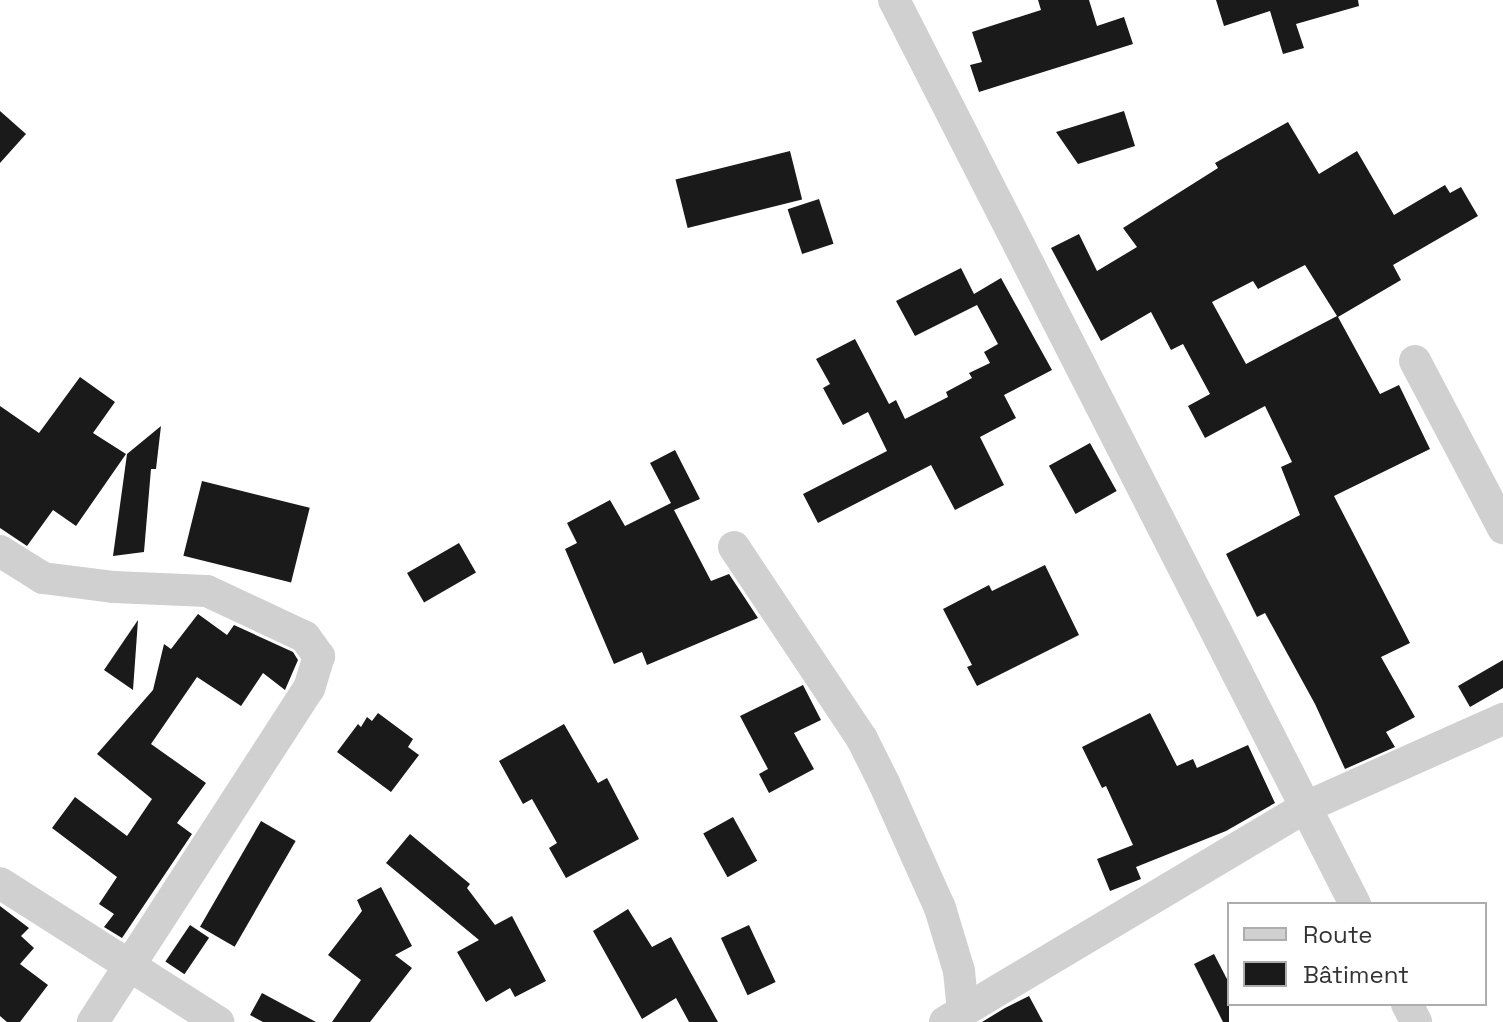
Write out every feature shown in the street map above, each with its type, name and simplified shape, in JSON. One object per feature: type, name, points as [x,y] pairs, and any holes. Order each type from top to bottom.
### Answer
[{"type":"street","points":[[894,0],[1354,902]]},
{"type":"street","points":[[1415,361],[1503,528]]},
{"type":"street","points":[[734,547],[868,750],[940,908],[959,971],[954,1017]]},
{"type":"street","points":[[0,551],[43,578],[114,587],[207,591],[305,637],[319,656],[309,688],[93,1022]]},
{"type":"street","points":[[954,1017],[1306,807],[1503,719]]},
{"type":"street","points":[[0,883],[218,1022]]},
{"type":"building","points":[[1038,0],[1089,0],[1097,26],[1124,17],[1133,44],[979,92],[970,65],[982,62],[972,32],[1041,10]]},
{"type":"building","points":[[1216,0],[1358,0],[1359,6],[1296,24],[1304,48],[1283,54],[1270,11],[1224,26]]},
{"type":"building","points":[[0,111],[26,134],[0,163]]},
{"type":"building","points":[[1124,111],[1135,146],[1078,164],[1056,132]]},
{"type":"building","points":[[1288,122],[1319,174],[1357,151],[1394,215],[1445,185],[1450,193],[1461,187],[1478,216],[1393,265],[1401,280],[1338,317],[1380,394],[1399,385],[1430,449],[1334,496],[1410,643],[1381,657],[1415,717],[1386,732],[1395,747],[1345,769],[1315,704],[1265,613],[1257,617],[1226,554],[1300,515],[1281,467],[1292,462],[1265,406],[1205,438],[1188,406],[1210,394],[1183,344],[1171,350],[1151,312],[1101,341],[1051,248],[1079,234],[1097,271],[1137,247],[1123,228],[1218,168],[1215,163]],"holes":[[[1305,265],[1337,316],[1246,364],[1212,302],[1253,281],[1258,289]]]},
{"type":"building","points":[[790,151],[802,200],[688,228],[676,180]]},
{"type":"building","points":[[819,199],[834,244],[802,254],[788,209]]},
{"type":"building","points":[[961,268],[974,294],[1001,278],[1052,370],[1004,395],[1016,418],[980,437],[1004,485],[955,510],[931,465],[818,523],[803,494],[887,451],[868,412],[843,425],[823,388],[830,384],[816,359],[855,339],[889,404],[896,400],[905,419],[948,397],[946,392],[972,378],[969,373],[990,363],[984,352],[998,344],[977,305],[915,336],[896,301]]},
{"type":"building","points":[[80,377],[115,402],[93,433],[126,454],[76,526],[53,510],[27,546],[0,528],[0,406],[39,433]]},
{"type":"building","points":[[161,426],[156,469],[151,469],[144,552],[113,556],[127,454]]},
{"type":"building","points":[[1090,443],[1117,491],[1076,514],[1049,466]]},
{"type":"building","points":[[675,450],[700,499],[674,510],[711,581],[729,574],[758,618],[647,665],[642,652],[614,664],[565,549],[577,543],[567,523],[610,500],[625,526],[671,503],[650,463]]},
{"type":"building","points":[[202,481],[310,508],[291,583],[183,556]]},
{"type":"building","points":[[459,543],[476,572],[424,602],[407,573]]},
{"type":"building","points":[[1045,565],[1079,635],[977,686],[967,667],[972,665],[943,609],[989,585],[992,591]]},
{"type":"building","points":[[198,614],[227,635],[234,625],[293,652],[298,660],[285,690],[263,673],[241,706],[197,677],[151,744],[206,783],[177,823],[192,834],[122,938],[104,927],[114,914],[99,904],[117,877],[52,828],[75,797],[127,836],[152,799],[97,754],[153,690],[164,644],[171,649]]},
{"type":"building","points":[[138,620],[133,690],[104,670]]},
{"type":"building","points":[[1503,660],[1503,688],[1470,707],[1458,686]]},
{"type":"building","points":[[803,685],[821,720],[794,733],[814,769],[769,793],[759,774],[768,769],[740,716]]},
{"type":"building","points":[[378,713],[413,739],[408,747],[419,755],[391,792],[337,752],[358,724],[361,727],[367,717],[372,721]]},
{"type":"building","points":[[1150,713],[1177,766],[1193,759],[1197,768],[1248,745],[1275,803],[1226,831],[1136,867],[1141,879],[1110,891],[1097,859],[1133,845],[1106,786],[1102,788],[1082,747]]},
{"type":"building","points":[[564,724],[598,783],[607,778],[639,839],[566,878],[549,848],[557,843],[532,799],[523,804],[499,761]]},
{"type":"building","points":[[733,817],[757,861],[728,877],[703,833]]},
{"type":"building","points":[[261,821],[296,841],[235,947],[200,927]]},
{"type":"building","points":[[410,834],[470,884],[467,888],[495,925],[512,916],[546,981],[515,997],[510,988],[486,1002],[457,952],[479,940],[386,863]]},
{"type":"building","points":[[381,887],[412,946],[395,955],[412,968],[370,1022],[332,1022],[361,980],[328,955],[362,911],[357,900]]},
{"type":"building","points":[[0,906],[29,928],[21,936],[34,948],[20,964],[48,985],[20,1022],[7,1022],[0,1016]]},
{"type":"building","points":[[628,909],[652,947],[671,937],[718,1022],[689,1022],[676,998],[642,1019],[593,931]]},
{"type":"building","points":[[190,925],[209,938],[184,974],[165,961]]},
{"type":"building","points":[[749,925],[776,982],[748,995],[721,938]]},
{"type":"building","points":[[1214,954],[1227,979],[1229,1022],[1223,1022],[1194,964]]},
{"type":"building","points":[[262,993],[316,1022],[263,1022],[250,1015]]},
{"type":"building","points":[[1029,996],[1043,1022],[982,1022],[1005,1008]]}]
